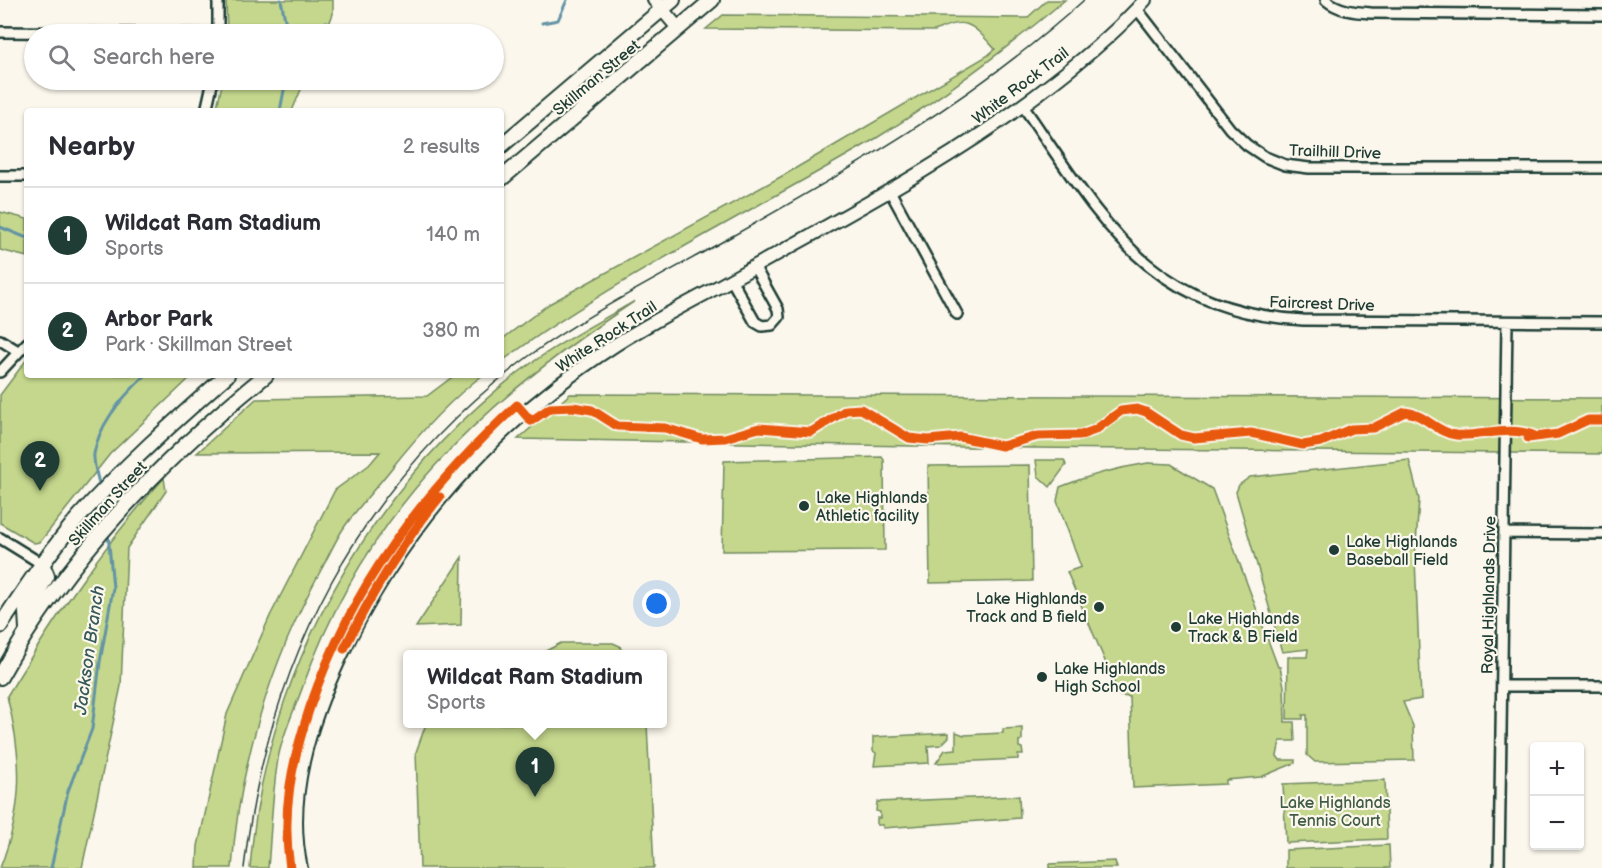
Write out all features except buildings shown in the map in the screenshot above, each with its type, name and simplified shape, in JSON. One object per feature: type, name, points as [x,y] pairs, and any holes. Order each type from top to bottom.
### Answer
[{"type":"main road","name":"Skillman Street","points":[[504,143],[658,5],[673,0]]},
{"type":"main road","name":"Skillman Street","points":[[504,176],[712,0]]},
{"type":"main road","name":"Skillman Street","points":[[0,626],[51,551],[112,482],[223,378]]},
{"type":"main road","name":"Skillman Street","points":[[0,677],[27,629],[101,530],[153,475],[263,378]]},
{"type":"main road","points":[[27,629],[27,612],[46,576],[42,564]]},
{"type":"street","points":[[218,0],[218,24]]},
{"type":"street","points":[[1326,0],[1332,6],[1349,11],[1371,13],[1602,15]]},
{"type":"street","name":"White Rock Trail","points":[[300,868],[295,822],[298,784],[333,673],[356,624],[430,508],[459,474],[495,439],[577,372],[617,344],[956,153],[1080,62],[1141,4]]},
{"type":"street","name":"Trailhill Drive","points":[[1141,4],[1230,129],[1265,158],[1285,165],[1309,168],[1602,168]]},
{"type":"street","points":[[658,5],[678,28]]},
{"type":"street","points":[[0,32],[24,32]]},
{"type":"street","points":[[207,108],[211,90]]},
{"type":"street","name":"Faircrest Drive","points":[[1023,106],[1105,224],[1126,247],[1147,266],[1198,296],[1234,309],[1272,318],[1602,322]]},
{"type":"street","points":[[0,176],[24,176]]},
{"type":"street","points":[[890,191],[957,314]]},
{"type":"street","points":[[731,279],[755,322],[762,326],[772,325],[779,317],[778,309],[754,266]]},
{"type":"street","name":"Royal Highlands Drive","points":[[1499,868],[1507,322]]},
{"type":"street","points":[[0,339],[18,351]]},
{"type":"street","points":[[0,372],[24,346]]},
{"type":"street","points":[[1504,533],[1602,534]]},
{"type":"street","points":[[0,538],[42,564]]},
{"type":"street","points":[[1502,686],[1602,686]]},
{"type":"green space","points":[[226,0],[333,0],[333,14],[329,24],[227,24]]},
{"type":"green space","points":[[1047,0],[1065,0],[925,107],[875,139],[591,301],[504,360],[504,338],[549,304],[784,175],[987,56],[995,49],[975,29],[962,23],[935,31],[706,29],[723,15],[1027,18]]},
{"type":"green space","points":[[221,90],[301,90],[293,108],[217,108]]},
{"type":"green space","points":[[0,212],[24,218],[24,256],[0,250]]},
{"type":"green space","points":[[635,301],[580,339],[480,420],[436,465],[396,513],[360,566],[329,623],[280,750],[273,800],[268,868],[250,868],[260,796],[277,725],[301,657],[333,592],[371,530],[415,472],[464,420],[519,372],[576,335]]},
{"type":"green space","points":[[24,363],[24,378],[190,378],[110,454],[40,542],[34,543],[0,523],[0,395]]},
{"type":"green space","points":[[451,378],[479,378],[434,419],[356,511],[339,536],[287,640],[260,714],[242,790],[232,868],[197,868],[198,846],[227,714],[270,616],[335,490],[369,465],[380,452],[197,453],[256,399],[427,396]]},
{"type":"green space","points":[[570,394],[1602,398],[1602,454],[1032,448],[518,439]]},
{"type":"green space","name":"Lake Highlands Athletic facility","points":[[882,457],[884,460],[885,550],[722,551],[724,461]]},
{"type":"green space","points":[[1036,460],[1064,460],[1066,465],[1050,487],[1038,476]]},
{"type":"green space","name":"Lake Highlands Baseball Field","points":[[1409,460],[1419,499],[1415,559],[1421,699],[1403,702],[1413,726],[1414,760],[1315,762],[1307,755],[1307,715],[1303,715],[1303,719],[1287,719],[1288,657],[1307,657],[1308,649],[1282,652],[1236,492],[1239,485],[1250,477]]},
{"type":"green space","name":"Lake Highlands Track & B Field","points":[[1148,463],[1171,464],[1212,489],[1278,667],[1280,667],[1284,686],[1285,722],[1294,722],[1295,741],[1280,741],[1277,756],[1280,760],[1295,760],[1295,763],[1261,777],[1226,780],[1226,784],[1133,788],[1130,697],[1120,696],[1067,572],[1081,567],[1057,501],[1060,487],[1103,472]]},
{"type":"green space","points":[[1030,465],[1032,581],[930,583],[928,466]]},
{"type":"green space","points":[[164,478],[166,491],[127,548],[121,686],[82,868],[0,868],[13,824],[18,783],[16,741],[7,696],[80,583],[120,530]]},
{"type":"green space","points":[[462,557],[461,625],[416,627]]},
{"type":"green space","points":[[561,643],[613,643],[620,646],[621,650],[548,650]]},
{"type":"green space","points":[[425,728],[647,728],[654,868],[420,868],[416,752]]},
{"type":"green space","points":[[1022,728],[1022,740],[1019,741],[1019,747],[1022,748],[1023,755],[1018,755],[1018,759],[936,763],[945,750],[956,749],[956,732],[964,735],[1003,733],[1003,729]]},
{"type":"green space","points":[[949,733],[949,737],[941,745],[928,746],[929,763],[874,766],[876,753],[873,751],[873,737]]},
{"type":"green space","name":"Lake Highlands Tennis Court","points":[[1385,780],[1387,839],[1286,843],[1283,784]]},
{"type":"green space","points":[[1019,796],[1020,818],[883,828],[883,825],[877,825],[880,812],[876,811],[877,802]]},
{"type":"green space","points":[[1389,845],[1390,868],[1286,868],[1286,850]]},
{"type":"green space","points":[[1115,861],[1117,868],[1049,868],[1049,864]]},
{"type":"waterway","name":"Jackson Branch","points":[[281,0],[286,24]]},
{"type":"waterway","points":[[542,23],[558,20],[567,0]]},
{"type":"waterway","name":"Jackson Branch","points":[[281,108],[284,90]]},
{"type":"waterway","points":[[0,227],[24,237]]},
{"type":"waterway","name":"Jackson Branch","points":[[100,488],[94,454],[101,432],[121,401],[143,378]]},
{"type":"waterway","name":"Jackson Branch","points":[[102,500],[106,520]]},
{"type":"waterway","name":"Jackson Branch","points":[[51,868],[68,791],[92,729],[100,662],[113,588],[108,533]]},
{"type":"tram line","points":[[504,377],[529,356],[575,325],[816,189],[909,132],[999,70],[1084,0]]},
{"type":"tram line","points":[[244,868],[256,791],[275,718],[300,648],[332,581],[370,519],[416,460],[469,406],[503,378]]},
{"type":"cycle path","points":[[290,868],[287,826],[293,767],[310,707],[327,662],[347,620],[369,580],[421,506],[483,438],[517,405],[531,421],[550,408],[573,407],[592,410],[617,426],[665,428],[702,439],[725,438],[759,428],[811,432],[846,410],[861,409],[909,438],[928,440],[960,437],[1002,446],[1038,436],[1081,435],[1095,430],[1121,411],[1137,409],[1146,412],[1181,435],[1194,438],[1251,433],[1303,445],[1321,442],[1351,429],[1373,428],[1405,412],[1419,416],[1449,434],[1516,431],[1535,436]]},
{"type":"cycle path","points":[[1528,438],[1558,434],[1588,420],[1602,420]]},
{"type":"cycle path","points":[[344,649],[388,570],[440,497]]},
{"type":"place","name":"Arbor Park","points":[[40,491]]},
{"type":"place","name":"Lake Highlands Athletic facility","points":[[804,506]]},
{"type":"place","name":"Lake Highlands Baseball Field","points":[[1334,550]]},
{"type":"place","name":"Lake Highlands Track and B field","points":[[1099,607]]},
{"type":"place","name":"Lake Highlands Track & B Field","points":[[1176,627]]},
{"type":"place","name":"Lake Highlands High School","points":[[1042,677]]},
{"type":"place","name":"Wildcat Ram Stadium","points":[[535,797]]}]
